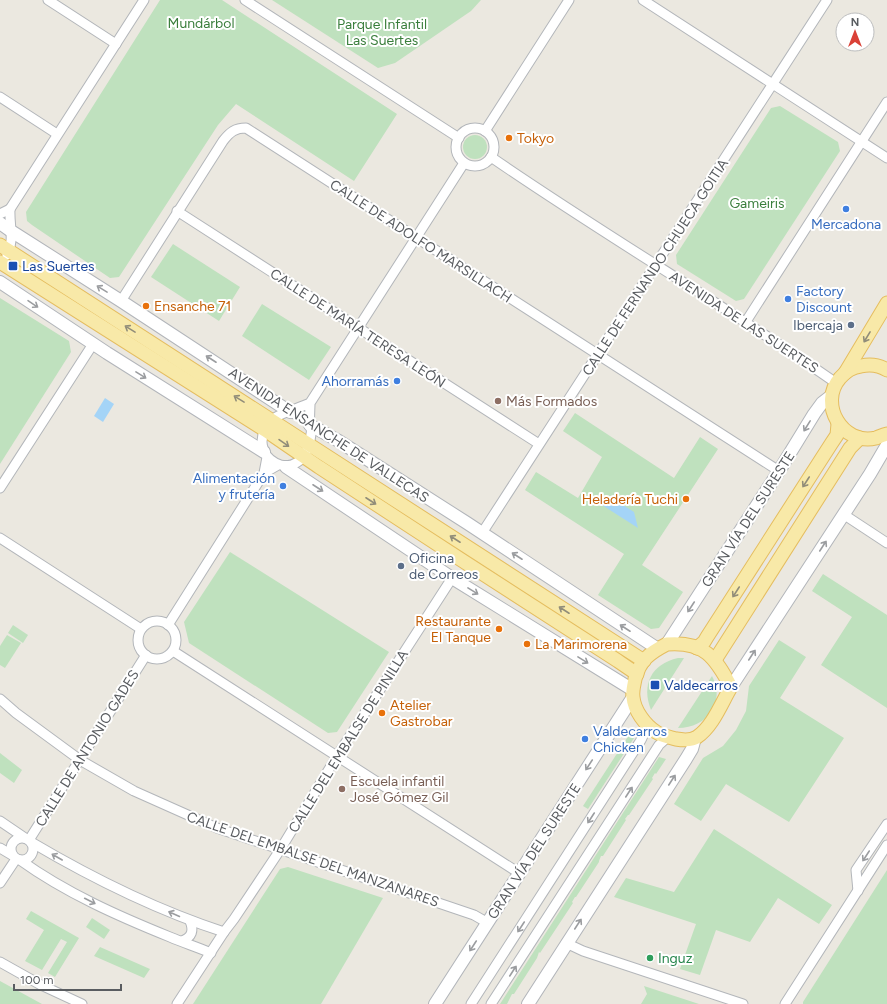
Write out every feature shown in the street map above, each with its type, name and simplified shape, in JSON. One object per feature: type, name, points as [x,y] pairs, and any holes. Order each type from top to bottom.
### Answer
[{"type":"main road","name":"AVENIDA ENSANCHE DE VALLECAS","points":[[5,248],[636,674]]},
{"type":"main road","name":"AVENIDA ENSANCHE DE VALLECAS","points":[[1,264],[269,425]]},
{"type":"main road","points":[[887,303],[845,373],[836,383],[831,396],[832,411],[838,424],[848,433],[860,438],[875,439],[887,434]]},
{"type":"main road","points":[[845,373],[856,366],[869,364],[882,367],[887,370]]},
{"type":"main road","name":"GRAN VÍA DEL SURESTE","points":[[697,648],[708,637],[837,435],[838,424]]},
{"type":"main road","points":[[715,660],[850,448],[860,438]]},
{"type":"main road","name":"AVENIDA ENSANCHE DE VALLECAS","points":[[306,450],[644,661]]},
{"type":"main road","points":[[688,644],[697,648],[706,652],[715,660],[731,687],[712,721],[695,738],[680,740],[668,737],[657,732],[648,725],[639,714],[633,694],[636,674],[644,661],[662,647],[688,644]]},
{"type":"street","points":[[48,0],[116,44]]},
{"type":"street","points":[[1,264],[5,248],[12,239],[9,221],[10,209],[144,0]]},
{"type":"street","points":[[245,0],[459,138]]},
{"type":"street","points":[[485,131],[569,0]]},
{"type":"street","points":[[643,0],[887,158]]},
{"type":"street","name":"CALLE DE FERNANDO CHUECA GOITIA","points":[[482,533],[827,0]]},
{"type":"street","points":[[0,97],[57,134]]},
{"type":"street","points":[[745,323],[887,102]]},
{"type":"street","name":"CALLE DE ADOLFO MARSILLACH","points":[[121,301],[223,141],[230,132],[238,128],[246,128],[779,471]]},
{"type":"street","points":[[471,129],[485,131],[491,136],[493,142],[494,152],[491,157],[486,163],[480,166],[471,166],[464,163],[459,158],[456,150],[456,144],[459,138],[464,132],[471,129]]},
{"type":"street","name":"AVENIDA DE LAS SUERTES","points":[[491,157],[836,383]]},
{"type":"street","points":[[264,473],[282,466],[295,465],[306,450],[312,432],[310,424],[310,403],[464,163]]},
{"type":"street","points":[[0,214],[10,209]]},
{"type":"street","name":"CALLE DE MARÍA TERESA LEÓN","points":[[177,211],[539,444]]},
{"type":"street","name":"AVENIDA ENSANCHE DE VALLECAS","points":[[0,222],[11,231],[290,412],[301,417],[662,647]]},
{"type":"street","points":[[0,282],[93,344],[265,454],[452,578],[633,694]]},
{"type":"street","points":[[0,488],[93,344]]},
{"type":"street","name":"GRAN VÍA DEL SURESTE","points":[[662,647],[779,471],[814,414],[822,403],[831,396]]},
{"type":"street","points":[[168,625],[264,473],[265,454],[262,442],[269,425],[278,415],[290,412],[310,403]]},
{"type":"street","points":[[731,687],[887,445]]},
{"type":"street","points":[[843,514],[887,543]]},
{"type":"street","points":[[0,538],[141,629]]},
{"type":"street","name":"CALLE DEL EMBALSE DE PINILLA","points":[[178,1004],[210,953],[234,920],[280,850],[337,756],[452,578]]},
{"type":"street","points":[[153,622],[162,622],[168,625],[174,632],[176,642],[173,651],[164,658],[158,659],[146,655],[138,643],[138,636],[141,629],[153,622]]},
{"type":"street","points":[[173,651],[519,873]]},
{"type":"street","name":"CALLE DE ANTONIO GADES","points":[[28,840],[146,655]]},
{"type":"street","name":"GRAN VÍA DEL SURESTE","points":[[435,1004],[633,694]]},
{"type":"street","name":"CALLE DEL EMBALSE DEL MANZANARES","points":[[0,699],[16,713],[80,760],[134,791],[153,800],[217,828],[472,914],[488,923]]},
{"type":"street","points":[[471,1004],[641,740],[648,725]]},
{"type":"street","points":[[492,1004],[659,745],[668,737]]},
{"type":"street","points":[[528,1004],[686,759],[692,749],[695,738]]},
{"type":"street","points":[[0,821],[28,840],[76,868],[111,886],[190,921],[224,932]]},
{"type":"street","points":[[858,891],[856,870],[887,824]]},
{"type":"street","points":[[18,838],[28,840],[33,848],[32,855],[27,859],[16,858],[11,851],[12,844],[18,838]]},
{"type":"street","points":[[785,1004],[887,845]]},
{"type":"street","points":[[0,848],[35,871],[102,907],[210,953]]},
{"type":"street","points":[[0,883],[16,858]]},
{"type":"street","points":[[182,941],[189,938],[192,932],[190,921]]},
{"type":"street","points":[[566,943],[583,951],[743,1004]]},
{"type":"street","points":[[0,962],[41,985],[82,1004]]},
{"type":"green space","name":"Mundárbol","points":[[160,0],[222,0],[397,114],[354,181],[236,104],[218,125],[119,277],[110,278],[32,225],[27,221],[26,212]]},
{"type":"green space","name":"Parque Infantil Las Suertes","points":[[272,0],[481,0],[471,11],[395,63],[378,68]]},
{"type":"green space","name":"Gameiris","points":[[780,106],[838,142],[840,151],[744,299],[736,301],[677,264],[676,255],[771,108]]},
{"type":"green space","points":[[475,135],[483,139],[487,147],[483,155],[475,159],[467,155],[463,147],[467,139]]},
{"type":"green space","points":[[173,244],[240,287],[219,321],[151,277]]},
{"type":"green space","points":[[0,298],[69,341],[71,352],[0,464]]},
{"type":"green space","points":[[262,304],[331,347],[309,380],[242,336]]},
{"type":"green space","points":[[575,413],[674,478],[700,437],[718,449],[642,565],[683,592],[659,628],[651,629],[598,595],[624,554],[525,490],[536,472],[578,498],[602,457],[563,431]]},
{"type":"green space","points":[[230,552],[389,652],[337,732],[328,733],[189,643],[184,622]]},
{"type":"green space","points":[[823,574],[887,615],[887,708],[821,665],[852,617],[812,591]]},
{"type":"green space","points":[[13,625],[28,635],[23,643],[8,633]]},
{"type":"green space","points":[[7,635],[21,643],[5,668],[0,665],[0,646]]},
{"type":"green space","points":[[779,640],[806,657],[780,698],[844,738],[789,822],[726,784],[701,821],[674,804],[703,758],[723,746],[736,730],[746,711],[749,686]]},
{"type":"green space","points":[[678,658],[684,658],[651,710],[647,692],[651,677],[655,670],[661,665]]},
{"type":"green space","points":[[712,676],[716,686],[717,695],[711,712],[698,724],[678,728]]},
{"type":"green space","points":[[629,735],[634,738],[588,809],[583,806]]},
{"type":"green space","points":[[0,753],[22,770],[14,783],[0,773]]},
{"type":"green space","points":[[659,757],[666,759],[625,819],[626,820],[603,856],[601,856],[599,862],[540,953],[539,952],[537,958],[514,994],[512,994],[507,1004],[500,1004]]},
{"type":"green space","points":[[714,829],[832,905],[819,924],[778,898],[750,942],[716,930],[700,975],[680,969],[696,924],[614,897],[626,878],[674,892]]},
{"type":"green space","points":[[288,867],[383,898],[321,1004],[193,1004],[280,869]]},
{"type":"green space","points":[[887,870],[887,1004],[803,1004],[803,1002]]},
{"type":"green space","points":[[31,911],[79,938],[55,977],[48,973],[67,942],[61,939],[42,970],[25,961],[44,930],[26,919]]},
{"type":"green space","points":[[92,918],[110,930],[104,939],[86,927]]},
{"type":"green space","points":[[100,947],[150,969],[144,978],[94,956]]},
{"type":"green space","points":[[0,981],[42,1004],[0,1004]]},
{"type":"green space","points":[[644,986],[699,1004],[641,1004],[647,994]]},
{"type":"water","points":[[105,398],[114,404],[103,422],[94,416]]},
{"type":"water","points":[[618,502],[634,512],[638,528],[602,505]]},
{"type":"place","name":"Tokyo","points":[[509,138]]},
{"type":"place","name":"Mercadona","points":[[846,209]]},
{"type":"place","name":"Las Suertes","points":[[13,266]]},
{"type":"place","name":"Factory Discount","points":[[788,299]]},
{"type":"place","name":"Ensanche 71","points":[[146,306]]},
{"type":"place","name":"Ibercaja","points":[[851,325]]},
{"type":"place","name":"Ahorramás","points":[[397,381]]},
{"type":"place","name":"Más Formados","points":[[498,401]]},
{"type":"place","name":"Alimentación y frutería","points":[[283,486]]},
{"type":"place","name":"Heladería Tuchi","points":[[686,499]]},
{"type":"place","name":"Oficina de Correos","points":[[401,566]]},
{"type":"place","name":"Restaurante El Tanque","points":[[499,629]]},
{"type":"place","name":"La Marimorena","points":[[527,644]]},
{"type":"place","name":"Valdecarros","points":[[655,685]]},
{"type":"place","name":"Atelier Gastrobar","points":[[382,713]]},
{"type":"place","name":"Valdecarros Chicken","points":[[585,739]]},
{"type":"place","name":"Escuela infantil José Gómez Gil","points":[[342,789]]},
{"type":"place","name":"Inguz","points":[[650,958]]}]
